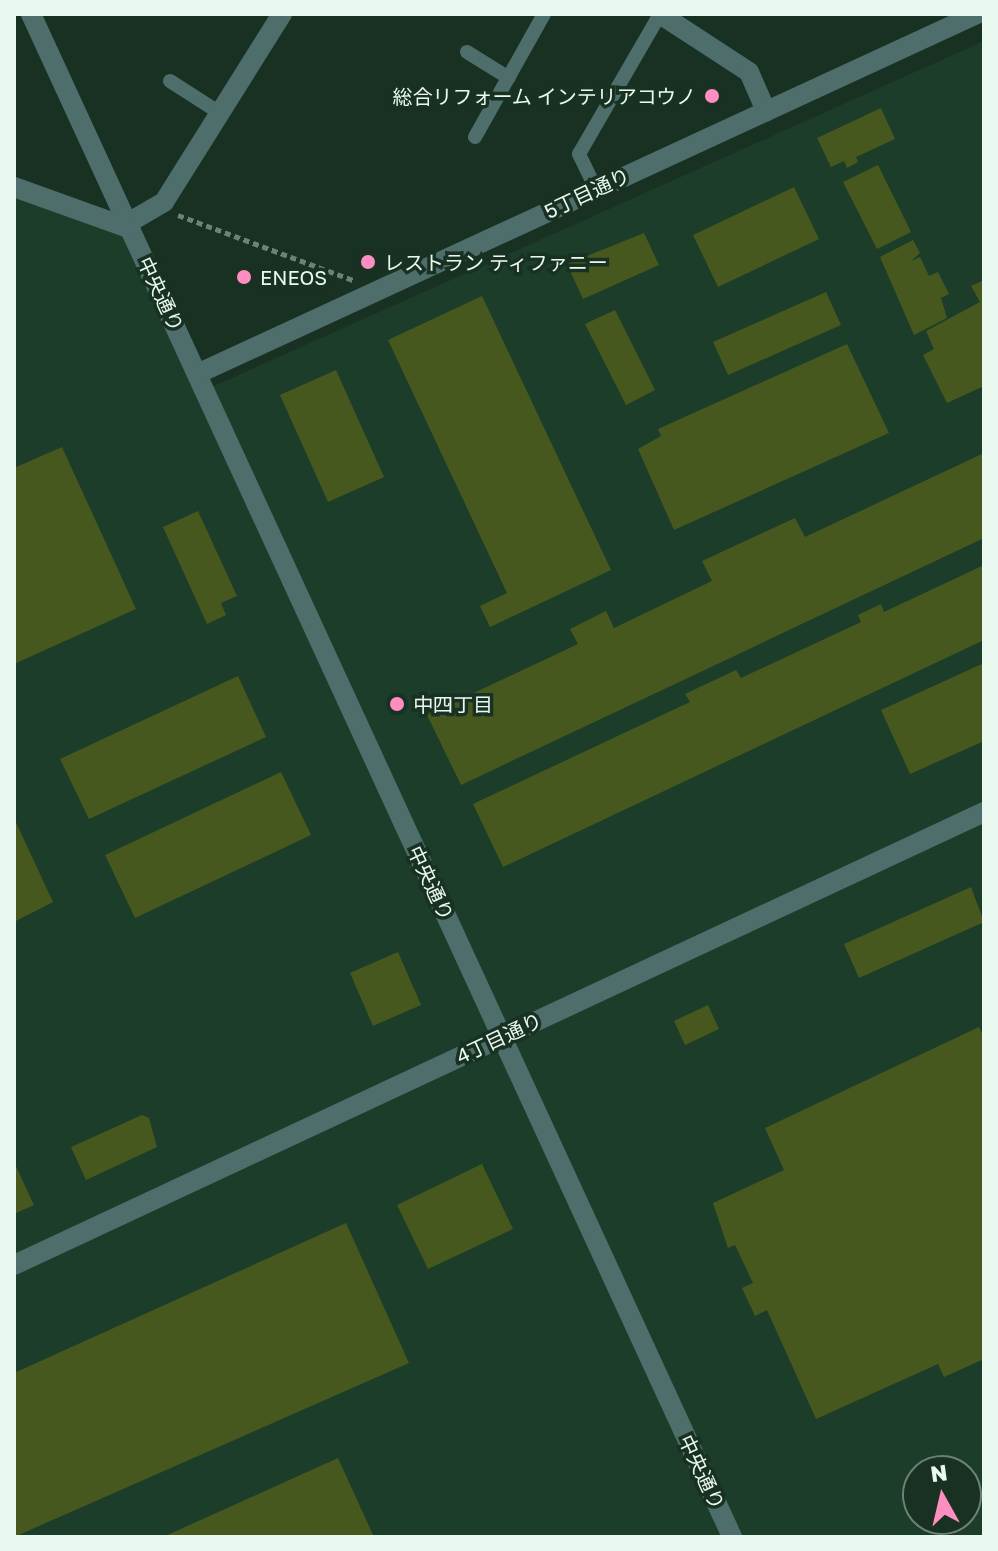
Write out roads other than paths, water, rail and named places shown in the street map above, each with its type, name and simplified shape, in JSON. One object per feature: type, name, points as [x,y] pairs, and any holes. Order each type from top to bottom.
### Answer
[{"type":"street","name":"中央通り","points":[[31,14],[732,1537]]},
{"type":"street","points":[[660,14],[749,72],[766,111]]},
{"type":"street","name":"5丁目通り","points":[[197,374],[977,14]]},
{"type":"street","points":[[14,187],[129,226],[164,202],[220,113],[274,17]]},
{"type":"street","name":"4丁目通り","points":[[14,1265],[984,812]]},
{"type":"lane","points":[[475,137],[544,14]]},
{"type":"lane","points":[[596,189],[579,154],[660,14]]},
{"type":"lane","points":[[467,52],[509,78]]},
{"type":"lane","points":[[170,81],[220,113]]},
{"type":"place","name":"総合リフォーム インテリアコウノ","points":[[712,96]]},
{"type":"place","name":"レストラン ティファニー","points":[[368,262]]},
{"type":"place","name":"ENEOS","points":[[244,277]]},
{"type":"place","name":"中四丁目","points":[[397,704]]}]
